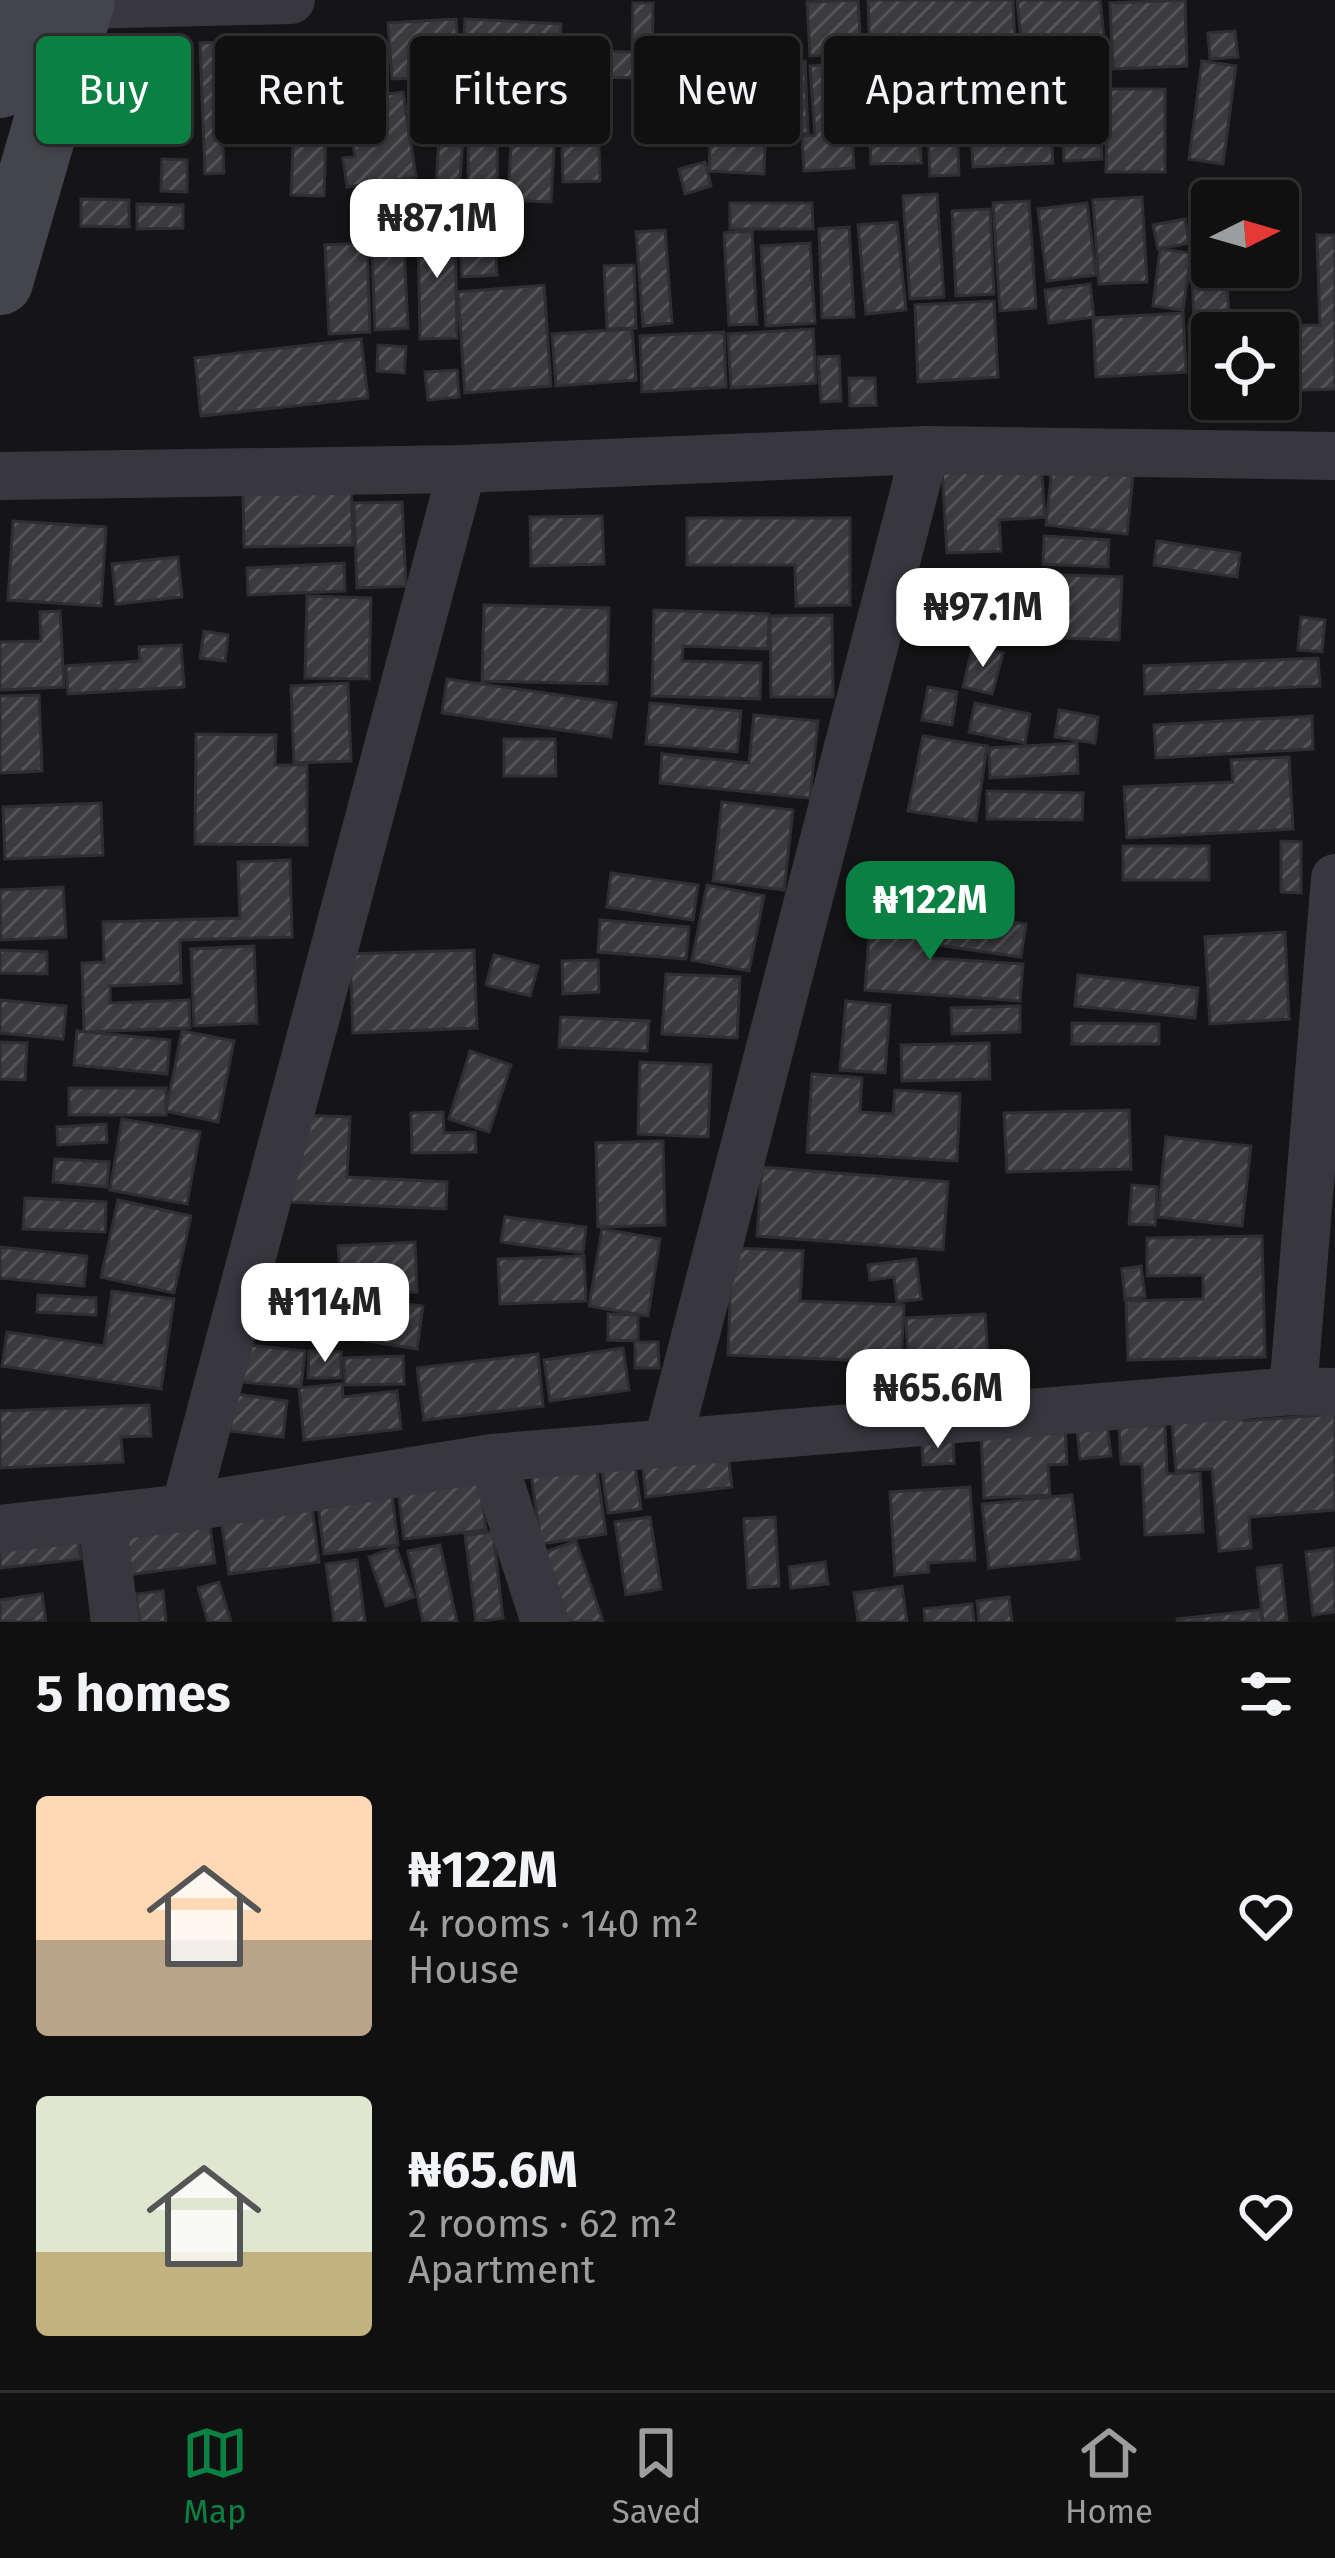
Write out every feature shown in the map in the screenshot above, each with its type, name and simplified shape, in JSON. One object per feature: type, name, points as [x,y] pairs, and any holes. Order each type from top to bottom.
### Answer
[{"type":"main road","points":[[0,86],[62,2]]},
{"type":"main road","points":[[0,282],[62,2]]},
{"type":"street","points":[[62,2],[291,0]]},
{"type":"street","points":[[668,1441],[925,450]]},
{"type":"street","points":[[0,476],[462,469],[925,450],[1335,456]]},
{"type":"street","points":[[185,1508],[462,469]]},
{"type":"street","points":[[0,1529],[185,1508],[492,1458],[1314,1392],[1335,878]]},
{"type":"street","points":[[492,1458],[545,1622]]},
{"type":"street","points":[[101,1519],[115,1622]]},
{"type":"building","points":[[858,0],[860,36],[824,36],[824,55],[810,56],[807,2]]},
{"type":"building","points":[[868,0],[1013,0],[1015,36],[869,36]]},
{"type":"building","points":[[1017,0],[1100,0],[1104,36],[1021,36]]},
{"type":"building","points":[[1185,0],[1187,66],[1113,69],[1110,3]]},
{"type":"building","points":[[633,3],[653,3],[653,36],[634,36],[634,78],[610,77],[610,52],[632,52]]},
{"type":"building","points":[[456,19],[457,36],[410,36],[410,78],[392,79],[388,23]]},
{"type":"building","points":[[465,19],[561,24],[560,36],[464,36]]},
{"type":"building","points":[[1235,31],[1238,57],[1210,59],[1208,33]]},
{"type":"building","points":[[215,42],[215,144],[223,144],[224,173],[205,174],[200,43]]},
{"type":"building","points":[[800,61],[805,61],[808,133],[800,134]]},
{"type":"building","points":[[1202,61],[1236,66],[1223,164],[1189,159]]},
{"type":"building","points":[[824,65],[824,144],[852,144],[854,168],[804,171],[802,136],[815,135],[810,66]]},
{"type":"building","points":[[1109,89],[1165,89],[1165,172],[1106,172]]},
{"type":"building","points":[[403,92],[416,177],[347,187],[343,158],[355,157],[353,144],[386,144],[386,94]]},
{"type":"building","points":[[293,144],[326,144],[324,196],[291,195]]},
{"type":"building","points":[[439,144],[462,144],[458,208],[407,204],[409,185],[436,187]]},
{"type":"building","points":[[468,144],[497,144],[497,185],[468,185]]},
{"type":"building","points":[[511,144],[554,144],[551,202],[508,200]]},
{"type":"building","points":[[562,144],[599,144],[600,181],[563,182]]},
{"type":"building","points":[[710,144],[765,144],[764,174],[709,171]]},
{"type":"building","points":[[870,144],[920,144],[921,163],[871,164]]},
{"type":"building","points":[[929,144],[958,144],[959,175],[930,176]]},
{"type":"building","points":[[972,144],[1052,144],[1053,163],[973,167]]},
{"type":"building","points":[[1063,144],[1101,144],[1102,159],[1064,161]]},
{"type":"building","points":[[162,159],[187,160],[187,192],[161,191]]},
{"type":"building","points":[[705,162],[711,186],[685,194],[679,169]]},
{"type":"building","points":[[937,194],[944,297],[910,299],[903,196]]},
{"type":"building","points":[[1142,197],[1147,282],[1099,284],[1093,200]]},
{"type":"building","points":[[81,199],[129,200],[129,227],[81,226]]},
{"type":"building","points":[[1029,201],[1036,308],[1000,311],[993,203]]},
{"type":"building","points":[[730,203],[812,203],[813,229],[730,229]]},
{"type":"building","points":[[1087,203],[1096,275],[1047,281],[1038,209]]},
{"type":"building","points":[[137,204],[183,205],[183,228],[137,229]]},
{"type":"building","points":[[990,209],[994,294],[956,296],[952,211]]},
{"type":"building","points":[[1185,219],[1189,243],[1158,249],[1153,225]]},
{"type":"building","points":[[897,222],[906,310],[866,314],[858,225]]},
{"type":"building","points":[[455,223],[457,338],[420,339],[418,224]]},
{"type":"building","points":[[849,227],[854,317],[822,318],[819,229]]},
{"type":"building","points":[[494,229],[497,275],[462,277],[460,231]]},
{"type":"building","points":[[665,230],[672,323],[643,326],[636,232]]},
{"type":"building","points":[[752,231],[757,324],[729,325],[724,233]]},
{"type":"building","points":[[1317,235],[1335,235],[1335,389],[1299,390],[1299,325],[1320,325]]},
{"type":"building","points":[[367,243],[370,332],[329,334],[325,245]]},
{"type":"building","points":[[810,243],[815,323],[766,326],[761,246]]},
{"type":"building","points":[[404,246],[408,328],[375,330],[372,248]]},
{"type":"building","points":[[1160,249],[1191,253],[1183,310],[1153,306]]},
{"type":"building","points":[[634,265],[636,328],[607,329],[604,266]]},
{"type":"building","points":[[1090,284],[1094,317],[1049,323],[1045,290]]},
{"type":"building","points":[[544,285],[551,386],[465,393],[458,292]]},
{"type":"building","points":[[1193,288],[1227,288],[1229,312],[1194,312]]},
{"type":"building","points":[[994,301],[998,377],[918,382],[915,305]]},
{"type":"building","points":[[1183,313],[1186,372],[1096,377],[1093,318]]},
{"type":"building","points":[[632,329],[636,380],[556,386],[552,334]]},
{"type":"building","points":[[813,329],[816,383],[731,388],[728,334]]},
{"type":"building","points":[[724,332],[726,387],[642,392],[640,336]]},
{"type":"building","points":[[361,339],[368,398],[201,416],[195,358]]},
{"type":"building","points":[[378,345],[406,347],[404,373],[377,371]]},
{"type":"building","points":[[839,356],[841,401],[821,402],[818,357]]},
{"type":"building","points":[[457,370],[459,397],[428,400],[425,372]]},
{"type":"building","points":[[849,378],[875,378],[876,405],[850,406]]},
{"type":"building","points":[[1041,463],[1045,517],[999,520],[1001,551],[947,553],[942,468]]},
{"type":"building","points":[[1052,467],[1133,476],[1127,534],[1046,525]]},
{"type":"building","points":[[351,487],[353,545],[244,547],[243,490]]},
{"type":"building","points":[[402,502],[406,586],[357,588],[354,503]]},
{"type":"building","points":[[602,516],[604,564],[531,566],[530,517]]},
{"type":"building","points":[[687,518],[850,518],[850,605],[796,606],[795,565],[687,565]]},
{"type":"building","points":[[13,521],[106,527],[101,606],[8,600]]},
{"type":"building","points":[[1044,536],[1109,540],[1108,567],[1043,564]]},
{"type":"building","points":[[1157,541],[1240,553],[1237,577],[1154,565]]},
{"type":"building","points":[[178,557],[182,597],[116,604],[112,564]]},
{"type":"building","points":[[344,563],[345,591],[248,595],[247,568]]},
{"type":"building","points":[[1007,573],[1122,577],[1119,640],[1005,636]]},
{"type":"building","points":[[307,596],[371,598],[369,679],[305,678]]},
{"type":"building","points":[[484,605],[609,608],[607,684],[482,681]]},
{"type":"building","points":[[654,610],[769,614],[768,649],[683,646],[682,661],[761,663],[760,699],[652,696]]},
{"type":"building","points":[[60,611],[64,687],[0,690],[0,642],[41,641],[40,612]]},
{"type":"building","points":[[832,615],[833,697],[771,697],[770,616]]},
{"type":"building","points":[[1301,617],[1325,620],[1322,652],[1298,650]]},
{"type":"building","points":[[204,631],[228,635],[225,661],[200,658]]},
{"type":"building","points":[[181,645],[184,687],[68,694],[66,666],[140,661],[139,647]]},
{"type":"building","points":[[973,645],[1003,653],[992,694],[963,687]]},
{"type":"building","points":[[1318,658],[1320,686],[1145,694],[1144,666]]},
{"type":"building","points":[[447,679],[616,703],[611,737],[442,713]]},
{"type":"building","points":[[348,683],[351,761],[294,763],[291,686]]},
{"type":"building","points":[[928,687],[957,692],[952,725],[922,720]]},
{"type":"building","points":[[39,695],[42,771],[0,773],[0,696]]},
{"type":"building","points":[[650,703],[741,711],[737,752],[646,744]]},
{"type":"building","points":[[975,703],[1030,714],[1025,743],[969,732]]},
{"type":"building","points":[[1059,710],[1098,717],[1095,743],[1055,737]]},
{"type":"building","points":[[754,715],[818,721],[810,798],[660,783],[662,754],[749,763]]},
{"type":"building","points":[[1312,716],[1313,749],[1156,758],[1154,725]]},
{"type":"building","points":[[196,734],[276,735],[275,765],[307,765],[307,845],[195,844]]},
{"type":"building","points":[[923,736],[987,746],[976,821],[908,811]]},
{"type":"building","points":[[504,739],[555,739],[556,776],[504,776]]},
{"type":"building","points":[[1077,743],[1078,773],[990,778],[989,748]]},
{"type":"building","points":[[1289,757],[1293,829],[1127,838],[1124,787],[1233,782],[1231,760]]},
{"type":"building","points":[[987,791],[1083,793],[1082,820],[987,819]]},
{"type":"building","points":[[722,802],[793,810],[784,890],[713,881]]},
{"type":"building","points":[[101,803],[103,855],[5,859],[3,807]]},
{"type":"building","points":[[1281,841],[1301,842],[1301,893],[1281,892]]},
{"type":"building","points":[[1123,846],[1209,846],[1209,880],[1123,880]]},
{"type":"building","points":[[290,860],[292,937],[180,940],[181,983],[110,986],[110,1003],[189,1000],[190,1028],[84,1032],[82,963],[104,962],[103,922],[240,918],[238,862]]},
{"type":"building","points":[[611,873],[698,885],[693,920],[607,907]]},
{"type":"building","points":[[707,885],[764,896],[749,971],[692,960]]},
{"type":"building","points":[[63,887],[66,937],[1,940],[0,890]]},
{"type":"building","points":[[871,909],[934,914],[930,958],[1023,964],[1020,1001],[865,990]]},
{"type":"building","points":[[940,912],[1026,924],[1021,957],[936,945]]},
{"type":"building","points":[[600,920],[689,927],[686,959],[598,952]]},
{"type":"building","points":[[1285,932],[1289,1019],[1210,1024],[1205,937]]},
{"type":"building","points":[[254,946],[257,1023],[194,1026],[191,949]]},
{"type":"building","points":[[0,950],[47,952],[47,974],[0,973]]},
{"type":"building","points":[[474,950],[477,1028],[353,1033],[350,954]]},
{"type":"building","points":[[494,955],[538,966],[530,996],[486,985]]},
{"type":"building","points":[[598,960],[599,992],[563,994],[562,961]]},
{"type":"building","points":[[666,974],[740,977],[737,1038],[662,1034]]},
{"type":"building","points":[[1078,975],[1198,988],[1195,1018],[1075,1006]]},
{"type":"building","points":[[0,1000],[66,1006],[63,1039],[0,1033]]},
{"type":"building","points":[[846,1001],[890,1005],[885,1073],[840,1070]]},
{"type":"building","points":[[1020,1006],[1020,1032],[952,1034],[951,1008]]},
{"type":"building","points":[[561,1017],[649,1021],[647,1051],[559,1047]]},
{"type":"building","points":[[1072,1023],[1159,1024],[1159,1044],[1072,1044]]},
{"type":"building","points":[[77,1031],[170,1040],[167,1074],[74,1065]]},
{"type":"building","points":[[182,1031],[234,1041],[218,1122],[166,1111]]},
{"type":"building","points":[[0,1042],[27,1043],[25,1080],[0,1079]]},
{"type":"building","points":[[989,1043],[990,1079],[902,1081],[901,1045]]},
{"type":"building","points":[[470,1051],[511,1065],[489,1132],[449,1119]]},
{"type":"building","points":[[640,1062],[711,1065],[708,1137],[638,1134]]},
{"type":"building","points":[[812,1074],[862,1078],[860,1112],[893,1114],[895,1090],[960,1094],[957,1161],[807,1152]]},
{"type":"building","points":[[69,1088],[166,1088],[166,1115],[69,1115]]},
{"type":"building","points":[[1129,1110],[1131,1169],[1007,1172],[1004,1113]]},
{"type":"building","points":[[443,1112],[444,1133],[475,1132],[476,1152],[412,1153],[411,1113]]},
{"type":"building","points":[[295,1115],[350,1117],[347,1177],[447,1182],[446,1209],[291,1202]]},
{"type":"building","points":[[122,1119],[200,1132],[187,1204],[110,1190]]},
{"type":"building","points":[[106,1124],[107,1142],[58,1145],[57,1127]]},
{"type":"building","points":[[1166,1137],[1251,1146],[1242,1226],[1158,1217]]},
{"type":"building","points":[[663,1141],[665,1225],[598,1227],[596,1143]]},
{"type":"building","points":[[55,1159],[109,1162],[107,1187],[53,1182]]},
{"type":"building","points":[[762,1167],[948,1182],[943,1250],[757,1236]]},
{"type":"building","points":[[1132,1185],[1157,1187],[1155,1225],[1129,1224]]},
{"type":"building","points":[[25,1198],[106,1202],[105,1232],[23,1229]]},
{"type":"building","points":[[118,1200],[191,1216],[174,1293],[101,1277]]},
{"type":"building","points":[[505,1217],[586,1227],[583,1253],[501,1242]]},
{"type":"building","points":[[602,1229],[660,1239],[648,1316],[589,1306]]},
{"type":"building","points":[[1262,1236],[1265,1357],[1128,1360],[1126,1301],[1203,1299],[1203,1275],[1147,1276],[1147,1238]]},
{"type":"building","points":[[415,1242],[417,1292],[342,1296],[338,1246]]},
{"type":"building","points":[[0,1247],[87,1256],[84,1286],[0,1278]]},
{"type":"building","points":[[732,1248],[803,1251],[800,1301],[904,1305],[901,1362],[728,1355]]},
{"type":"building","points":[[584,1256],[586,1301],[500,1304],[498,1259]]},
{"type":"building","points":[[916,1259],[921,1299],[897,1302],[894,1277],[870,1280],[868,1265]]},
{"type":"building","points":[[1141,1266],[1145,1297],[1125,1299],[1122,1269]]},
{"type":"building","points":[[112,1291],[174,1299],[161,1389],[2,1366],[7,1332],[104,1346]]},
{"type":"building","points":[[38,1295],[96,1298],[96,1315],[37,1312]]},
{"type":"building","points":[[250,1299],[292,1302],[291,1330],[248,1328]]},
{"type":"building","points":[[367,1299],[423,1306],[417,1349],[362,1340]]},
{"type":"building","points":[[608,1314],[638,1315],[638,1341],[608,1340]]},
{"type":"building","points":[[985,1314],[988,1358],[908,1362],[906,1318]]},
{"type":"building","points":[[635,1342],[658,1342],[659,1368],[635,1368]]},
{"type":"building","points":[[232,1343],[305,1351],[301,1387],[228,1381]]},
{"type":"building","points":[[623,1348],[629,1390],[550,1401],[544,1360]]},
{"type":"building","points":[[309,1351],[341,1352],[341,1378],[308,1378]]},
{"type":"building","points":[[538,1354],[543,1406],[424,1420],[417,1368]]},
{"type":"building","points":[[403,1356],[404,1384],[345,1385],[344,1358]]},
{"type":"building","points":[[342,1384],[343,1397],[397,1391],[401,1429],[304,1440],[299,1388]]},
{"type":"building","points":[[235,1394],[287,1401],[283,1437],[230,1431]]},
{"type":"building","points":[[149,1405],[151,1436],[121,1437],[123,1462],[0,1468],[0,1411]]},
{"type":"building","points":[[1242,1407],[1243,1421],[1335,1414],[1335,1510],[1249,1517],[1251,1548],[1219,1551],[1212,1469],[1176,1471],[1171,1412]]},
{"type":"building","points":[[1106,1416],[1111,1456],[1080,1459],[1076,1419]]},
{"type":"building","points":[[1065,1425],[1067,1464],[1048,1465],[1050,1495],[984,1498],[981,1429]]},
{"type":"building","points":[[1165,1425],[1167,1474],[1200,1472],[1203,1532],[1145,1535],[1142,1464],[1121,1464],[1119,1427]]},
{"type":"building","points":[[725,1430],[732,1487],[646,1497],[640,1440]]},
{"type":"building","points":[[953,1437],[954,1463],[923,1465],[922,1439]]},
{"type":"building","points":[[632,1444],[641,1509],[608,1513],[599,1449]]},
{"type":"building","points":[[596,1463],[606,1534],[541,1544],[531,1473]]},
{"type":"building","points":[[479,1471],[486,1530],[404,1539],[397,1481]]},
{"type":"building","points":[[391,1486],[398,1545],[324,1554],[317,1495]]},
{"type":"building","points":[[970,1487],[975,1560],[928,1563],[929,1572],[895,1575],[890,1492]]},
{"type":"building","points":[[1072,1495],[1079,1559],[989,1568],[982,1504]]},
{"type":"building","points":[[311,1499],[319,1562],[229,1574],[220,1512]]},
{"type":"building","points":[[208,1512],[215,1563],[128,1575],[121,1524]]},
{"type":"building","points":[[650,1517],[661,1589],[626,1595],[615,1522]]},
{"type":"building","points":[[775,1517],[779,1586],[748,1588],[744,1519]]},
{"type":"building","points":[[77,1530],[81,1559],[0,1568],[0,1539]]},
{"type":"building","points":[[493,1532],[503,1618],[476,1622],[465,1535]]},
{"type":"building","points":[[576,1541],[603,1622],[563,1622],[540,1554]]},
{"type":"building","points":[[440,1545],[457,1622],[423,1622],[408,1551]]},
{"type":"building","points":[[396,1547],[414,1597],[386,1606],[369,1557]]},
{"type":"building","points":[[1335,1548],[1335,1612],[1313,1615],[1306,1552]]},
{"type":"building","points":[[357,1560],[365,1622],[334,1622],[326,1564]]},
{"type":"building","points":[[825,1562],[828,1584],[791,1588],[789,1567]]},
{"type":"building","points":[[1281,1565],[1287,1622],[1263,1622],[1257,1568]]},
{"type":"building","points":[[219,1582],[231,1622],[208,1622],[198,1588]]},
{"type":"building","points":[[902,1586],[907,1622],[858,1622],[854,1593]]},
{"type":"building","points":[[163,1591],[166,1622],[139,1622],[136,1594]]},
{"type":"building","points":[[42,1594],[46,1622],[0,1622],[0,1600]]},
{"type":"building","points":[[1009,1597],[1012,1622],[979,1622],[977,1601]]},
{"type":"building","points":[[972,1604],[974,1622],[925,1622],[924,1609]]},
{"type":"building","points":[[1260,1610],[1262,1622],[1177,1619]]}]
